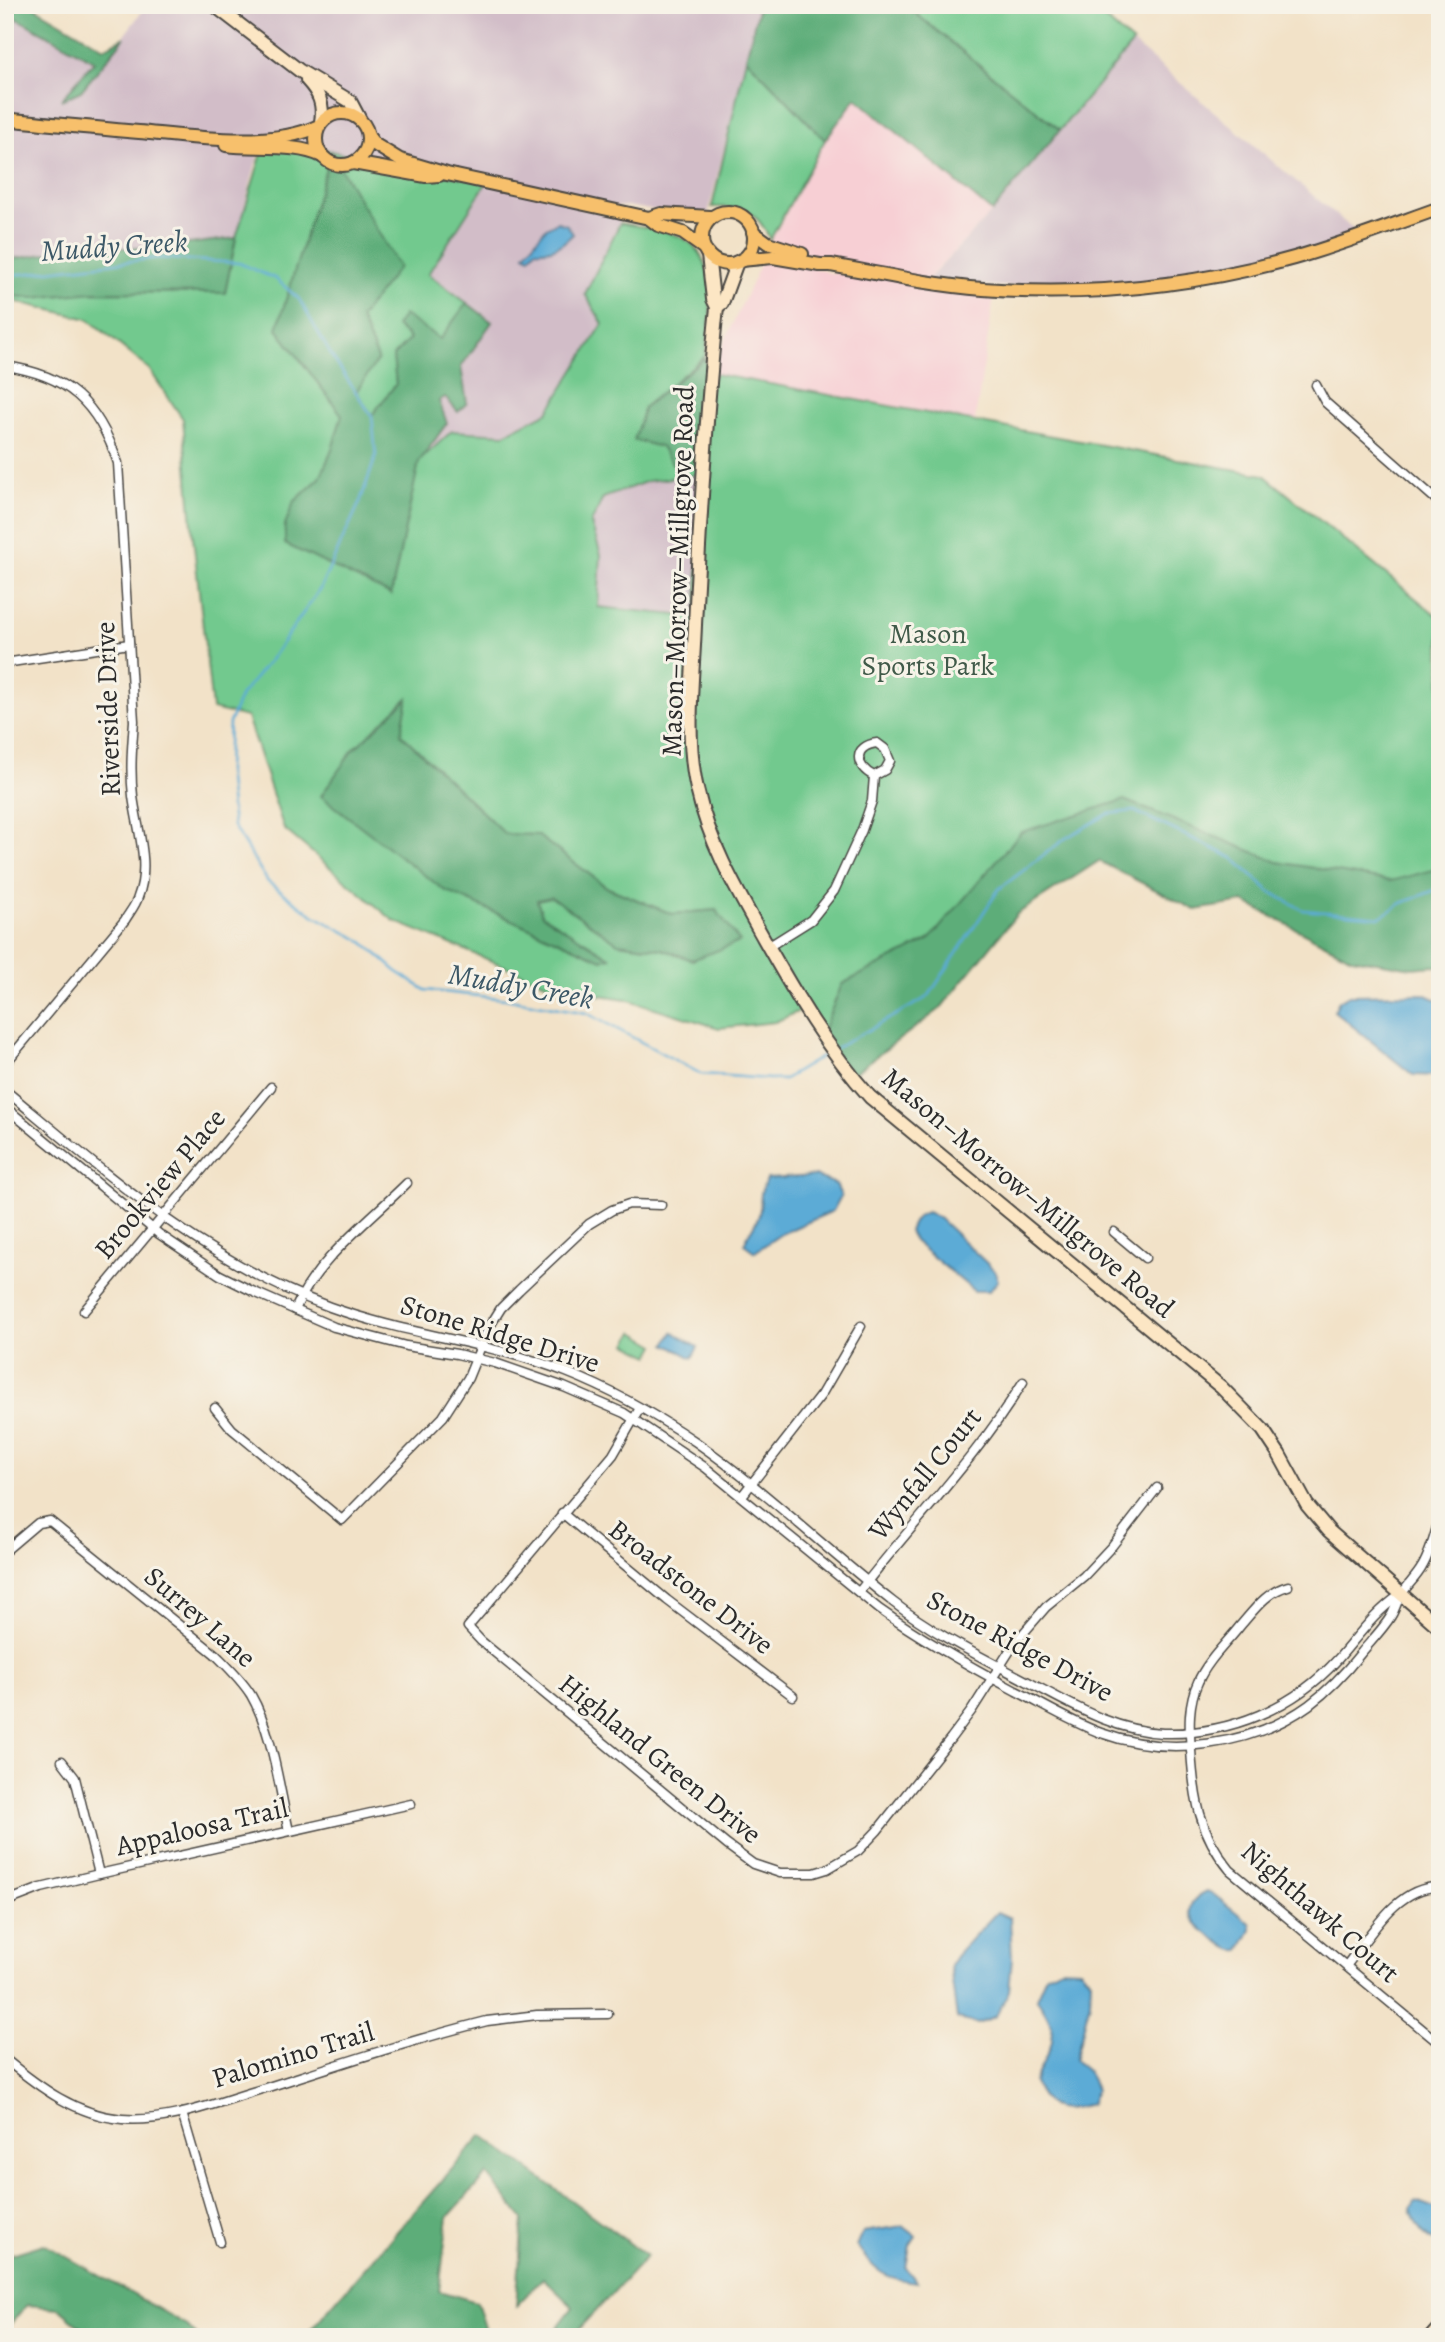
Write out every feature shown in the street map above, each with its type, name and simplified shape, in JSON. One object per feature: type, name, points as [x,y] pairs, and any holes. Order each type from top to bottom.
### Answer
[{"type":"main road","points":[[5,119],[214,139],[302,134],[335,113],[343,112],[359,118],[374,144],[393,157],[447,174],[649,218],[658,225],[683,233],[724,264],[773,257],[925,283],[982,289],[1067,292],[1154,286],[1204,278],[1295,258],[1440,208]]},
{"type":"main road","points":[[320,124],[316,138],[323,156]]},
{"type":"main road","points":[[353,163],[365,152],[368,135]]},
{"type":"main road","points":[[214,139],[220,144],[251,148],[304,148],[343,165],[353,163],[426,176],[447,174]]},
{"type":"main road","points":[[649,218],[661,214],[710,217],[725,212],[737,214],[747,221],[753,232],[768,243],[821,259],[831,265]]},
{"type":"main road","points":[[706,251],[702,231],[710,217]]},
{"type":"main road","points":[[739,261],[751,251],[753,232]]},
{"type":"street","points":[[214,5],[300,71],[350,102],[359,118]]},
{"type":"street","points":[[300,71],[321,99],[323,111],[320,124]]},
{"type":"street","name":"Mason–Morrow–Millgrove Road","points":[[706,251],[713,299],[717,307],[701,501],[692,758],[696,787],[711,835],[768,947],[821,1035],[850,1076],[891,1116],[1098,1283],[1221,1387],[1263,1430],[1307,1505],[1322,1524],[1440,1628]]},
{"type":"street","name":"Mason–Morrow–Millgrove Road","points":[[717,307],[722,303],[739,261]]},
{"type":"street","name":"Riverside Drive","points":[[5,366],[29,369],[54,379],[75,393],[95,412],[110,438],[118,463],[134,721],[131,763],[133,795],[144,856],[138,898],[125,920],[5,1064]]},
{"type":"street","points":[[1316,385],[1325,402],[1440,503]]},
{"type":"street","points":[[5,663],[129,644]]},
{"type":"street","points":[[768,947],[811,920],[834,891],[869,810],[874,776]]},
{"type":"street","name":"Brookview Place","points":[[84,1311],[271,1087]]},
{"type":"street","name":"Stone Ridge Drive","points":[[5,1090],[162,1218],[210,1250],[258,1277],[331,1307],[399,1328],[564,1371],[604,1388],[640,1408],[699,1445],[912,1616],[1083,1711],[1101,1718],[1141,1730],[1162,1733],[1229,1726],[1252,1719],[1297,1696],[1323,1675],[1382,1607],[1400,1595]]},
{"type":"street","name":"Stone Ridge Drive","points":[[5,1107],[152,1229],[220,1275],[334,1327],[406,1346],[477,1359],[564,1387],[635,1420],[686,1453],[742,1496],[903,1626],[992,1678],[1102,1733],[1153,1745],[1191,1745],[1235,1738],[1281,1721],[1324,1693],[1354,1662],[1391,1616],[1400,1595]]},
{"type":"street","points":[[295,1310],[301,1295],[316,1274],[407,1183]]},
{"type":"street","points":[[215,1408],[232,1429],[342,1520],[443,1417],[468,1378],[480,1347],[501,1308],[589,1224],[612,1210],[629,1204],[661,1205]]},
{"type":"street","points":[[1114,1232],[1145,1258]]},
{"type":"street","points":[[742,1496],[821,1395],[861,1326]]},
{"type":"street","name":"Wynfall Court","points":[[859,1592],[974,1453],[1023,1381]]},
{"type":"street","name":"Highland Green Drive","points":[[640,1408],[613,1455],[468,1627],[481,1641],[727,1845],[753,1864],[780,1873],[814,1873],[827,1869],[858,1850],[877,1831],[951,1738],[1014,1644],[1046,1607],[1084,1576],[1112,1546],[1157,1488]]},
{"type":"street","name":"Broadstone Drive","points":[[562,1513],[676,1608],[793,1696]]},
{"type":"street","points":[[1400,1595],[1428,1557],[1440,1517]]},
{"type":"street","name":"Surrey Lane","points":[[5,1551],[38,1523],[50,1521],[215,1654],[235,1674],[252,1697],[266,1729],[289,1831]]},
{"type":"street","name":"Nighthawk Court","points":[[1288,1586],[1274,1590],[1263,1600],[1203,1672],[1192,1698],[1190,1732],[1194,1794],[1203,1826],[1219,1857],[1242,1880],[1440,2043]]},
{"type":"street","points":[[62,1761],[75,1778],[99,1874]]},
{"type":"street","name":"Appaloosa Trail","points":[[5,1902],[41,1888],[99,1874],[411,1804]]},
{"type":"street","points":[[1346,1966],[1395,1905],[1410,1892],[1440,1887]]},
{"type":"street","name":"Palomino Trail","points":[[9,2062],[62,2100],[94,2114],[122,2119],[144,2119],[182,2113],[453,2029],[487,2021],[537,2015],[608,2014]]},
{"type":"street","points":[[5,2074],[9,2062]]},
{"type":"street","points":[[182,2113],[220,2242]]},
{"type":"street","points":[[1431,2337],[1440,2327]]},
{"type":"shaded area","points":[[147,5],[759,5],[708,214],[627,206],[600,208],[624,212],[585,294],[603,324],[548,412],[505,434],[452,431],[419,461],[446,423],[439,401],[445,396],[467,403],[461,367],[492,322],[427,274],[487,183],[375,159],[261,144],[236,238],[158,248],[84,248],[5,260],[5,12],[94,62],[63,99],[82,91]]},
{"type":"shaded area","points":[[1133,43],[1361,236],[1295,258],[1110,290],[925,283],[992,212]]},
{"type":"shaded area","points":[[855,98],[992,212],[925,282],[995,290],[975,421],[710,373],[761,263],[770,260],[805,265],[830,273],[880,275],[770,243],[825,140]]},
{"type":"shaded area","points":[[702,474],[696,617],[598,607],[601,555],[591,523],[603,498],[648,481]]},
{"type":"green space","points":[[5,5],[31,5],[104,48],[125,37],[81,91],[61,100],[94,61],[5,12]]},
{"type":"green space","points":[[759,5],[905,5],[1060,130],[992,212],[856,98],[825,140],[746,58]]},
{"type":"green space","points":[[905,5],[1089,5],[1133,43],[1060,130]]},
{"type":"green space","points":[[746,58],[825,140],[770,240],[760,222],[748,212],[712,207]]},
{"type":"green space","name":"Mason Sports Park","points":[[264,146],[322,154],[324,149],[372,162],[487,182],[428,274],[467,303],[440,339],[403,316],[410,339],[393,356],[396,384],[372,416],[356,391],[378,359],[360,318],[331,153],[277,329],[342,415],[320,478],[294,502],[285,525],[391,595],[419,461],[452,431],[505,434],[548,412],[603,324],[585,294],[620,223],[665,231],[689,242],[706,265],[711,296],[705,356],[644,407],[635,440],[661,447],[710,373],[1264,475],[1440,618],[1440,966],[1134,811],[832,1051],[804,1009],[775,1022],[719,1028],[626,999],[560,989],[394,921],[284,829],[247,717],[212,709],[183,419],[149,369],[88,319],[5,299],[5,295],[33,298],[93,292],[225,293],[236,238]],"holes":[[[702,474],[696,617],[598,607],[601,555],[591,523],[603,498],[648,481]],[[407,699],[400,733],[505,834],[537,835],[608,888],[672,914],[716,910],[692,960],[662,949],[618,943],[551,897],[537,900],[542,915],[610,957],[602,960],[444,890],[352,751]]]},
{"type":"green space","points":[[331,152],[399,267],[360,318],[378,359],[356,392],[372,415],[396,384],[393,356],[410,339],[396,326],[404,315],[440,339],[467,303],[492,322],[461,367],[467,403],[458,412],[445,397],[439,401],[447,423],[419,462],[391,595],[285,544],[285,525],[294,502],[320,478],[342,415],[277,329]]},
{"type":"green space","points":[[236,238],[225,293],[93,292],[33,298],[5,295],[5,260],[84,248],[158,248]]},
{"type":"green space","points":[[705,358],[710,373],[703,462],[674,466],[661,447],[634,440],[644,407]]},
{"type":"green space","points":[[408,698],[401,734],[505,834],[537,835],[608,888],[672,914],[716,910],[740,942],[692,960],[662,949],[618,943],[551,897],[537,900],[542,915],[610,957],[602,960],[444,890],[321,796],[352,751]]},
{"type":"green space","points":[[1124,800],[1278,862],[1391,881],[1440,868],[1440,969],[1435,966],[1412,968],[1352,958],[1244,902],[1195,910],[1099,861],[1017,914],[940,1009],[850,1076],[821,1035],[842,984],[929,940],[1021,832]]},
{"type":"green space","points":[[634,1332],[656,1345],[650,1356],[627,1344]]},
{"type":"green space","points":[[482,2135],[647,2256],[572,2337],[550,2337],[573,2307],[543,2278],[516,2306],[523,2219],[487,2174],[448,2217],[439,2291],[477,2302],[488,2337],[304,2337]]},
{"type":"green space","points":[[44,2244],[183,2323],[199,2337],[93,2337],[58,2308],[27,2305],[5,2330],[5,2256]]},
{"type":"water","points":[[557,222],[567,225],[573,234],[556,247],[535,250],[530,257],[525,254],[545,229]]},
{"type":"water","points":[[1424,994],[1440,1001],[1440,1076],[1413,1075],[1334,1011],[1339,1001],[1349,995]]},
{"type":"water","points":[[815,1176],[836,1184],[841,1196],[833,1211],[781,1234],[755,1252],[744,1244],[758,1218],[762,1189],[767,1179]]},
{"type":"water","points":[[927,1212],[939,1218],[995,1271],[998,1281],[989,1291],[974,1291],[914,1241],[910,1227],[918,1217]]},
{"type":"water","points":[[673,1332],[698,1347],[692,1358],[666,1344]]},
{"type":"water","points":[[1207,1891],[1251,1924],[1251,1930],[1240,1950],[1224,1945],[1200,1928],[1191,1916],[1192,1903]]},
{"type":"water","points":[[997,1912],[1010,1918],[1012,1958],[1009,1991],[996,2016],[978,2024],[957,2019],[950,1966],[959,1952]]},
{"type":"water","points":[[1061,1968],[1080,1969],[1091,1980],[1090,2002],[1075,2060],[1089,2073],[1096,2090],[1091,2104],[1063,2109],[1044,2100],[1034,2082],[1052,2039],[1050,2022],[1036,1998],[1046,1975]]},
{"type":"water","points":[[1416,2201],[1440,2210],[1440,2245],[1425,2235],[1415,2221],[1411,2209]]},
{"type":"water","points":[[903,2226],[916,2236],[910,2245],[906,2268],[917,2282],[882,2273],[857,2246],[863,2232]]},
{"type":"waterway","name":"Muddy Creek","points":[[5,276],[158,258],[239,263],[276,279],[299,299],[331,355],[372,416],[376,456],[360,502],[320,589],[273,656],[241,695],[229,723],[227,770],[233,826],[268,882],[313,915],[362,941],[396,971],[425,990],[515,1000],[587,1013],[701,1074],[783,1080],[828,1053]]},
{"type":"waterway","name":"Muddy Creek","points":[[836,1048],[928,997],[999,889],[1066,838],[1108,814],[1134,811],[1233,858],[1269,891],[1303,910],[1380,917],[1402,903],[1440,888]]}]
